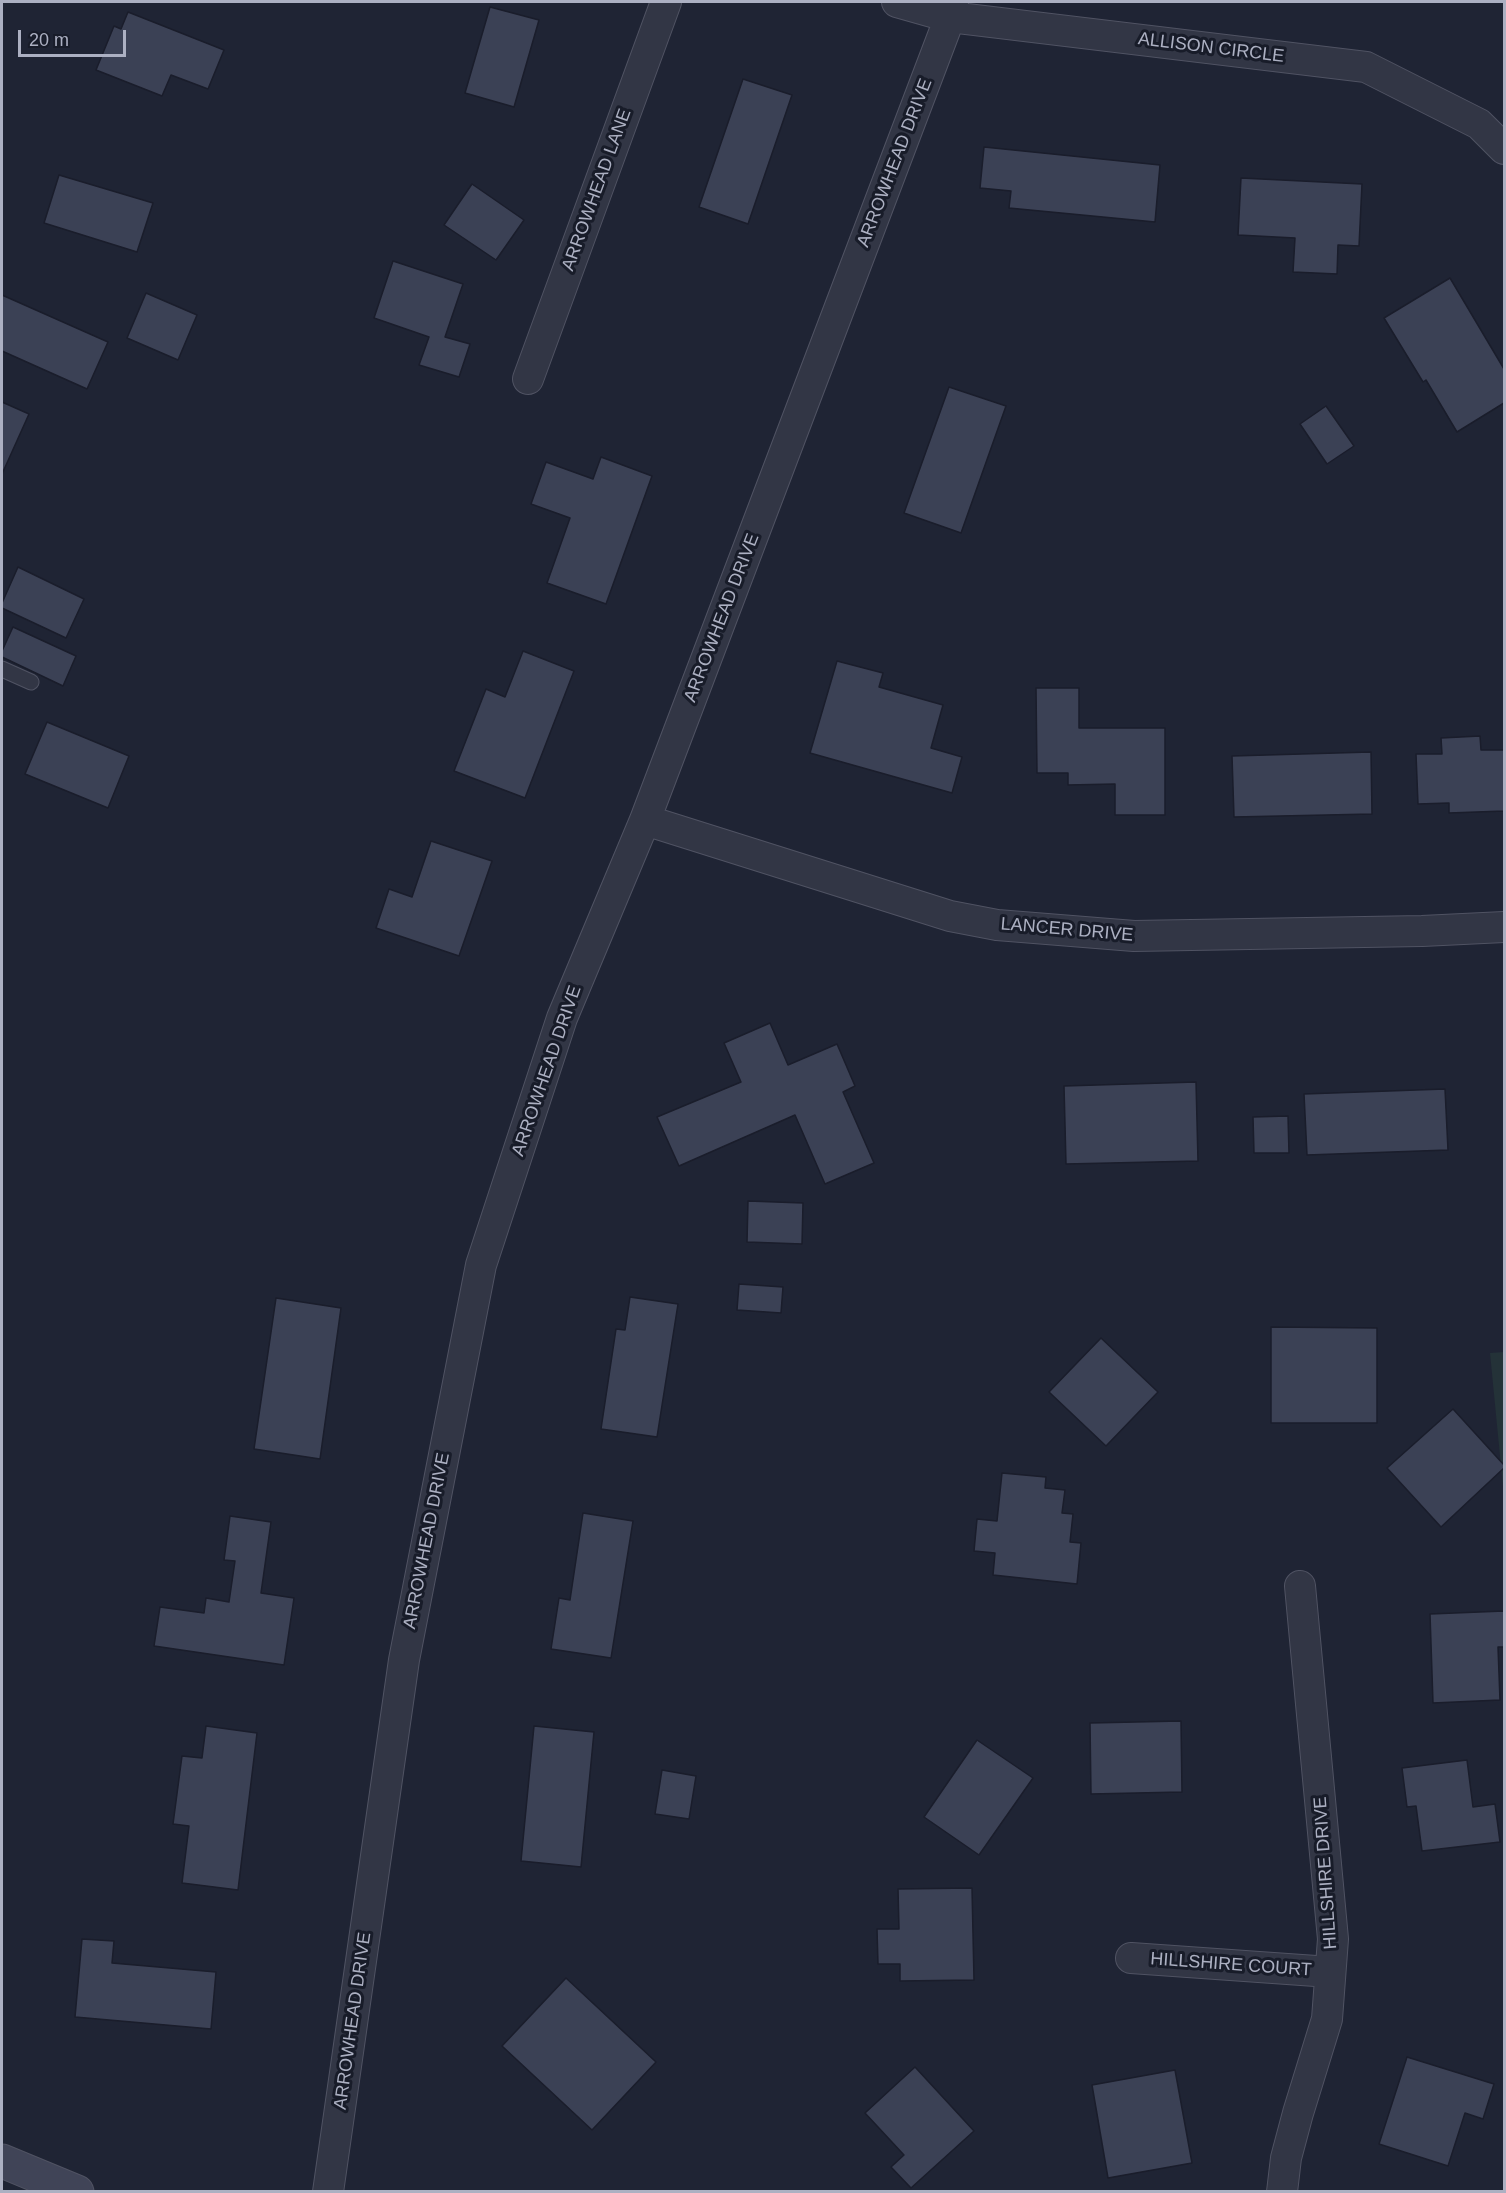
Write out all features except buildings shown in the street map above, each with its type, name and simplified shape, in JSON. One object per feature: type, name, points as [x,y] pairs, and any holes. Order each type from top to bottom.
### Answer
[{"type":"street","name":"ARROWHEAD LANE","points":[[528,379],[666,2]]},
{"type":"street","name":"ALLISON CIRCLE","points":[[897,2],[1366,67],[1479,124],[1504,149]]},
{"type":"street","name":"ARROWHEAD DRIVE","points":[[328,2192],[404,1660],[481,1265],[562,1018],[645,820],[952,9]]},
{"type":"street","name":"LANCER DRIVE","points":[[645,820],[950,916],[997,925],[1134,936],[1398,932],[1504,927]]},
{"type":"street","name":"HILLSHIRE DRIVE","points":[[1282,2192],[1286,2158],[1327,2019],[1333,1939],[1300,1586]]},
{"type":"street","name":"HILLSHIRE COURT","points":[[1131,1958],[1330,1972]]},
{"type":"street","points":[[2,2161],[77,2192]]},
{"type":"lane","points":[[2,669],[31,682]]},
{"type":"shaded area","points":[[1504,1352],[1504,1497],[1490,1353]]}]
